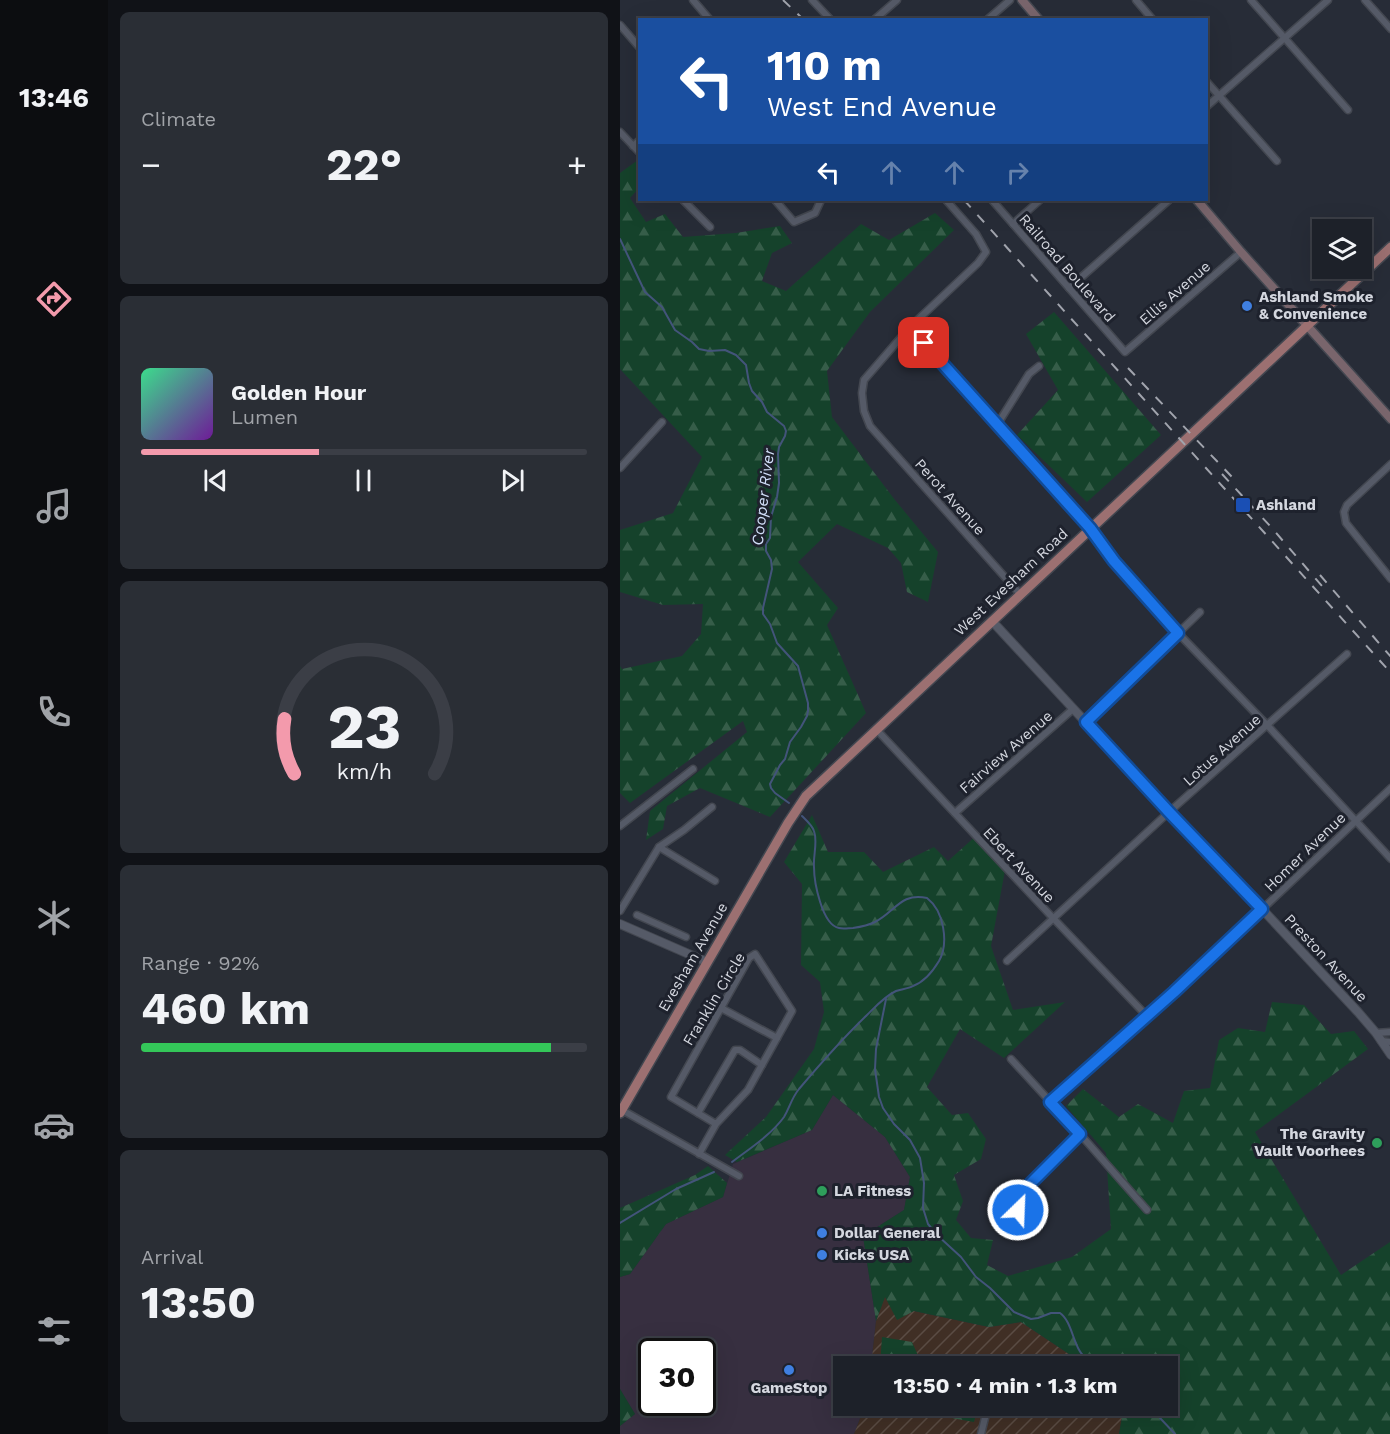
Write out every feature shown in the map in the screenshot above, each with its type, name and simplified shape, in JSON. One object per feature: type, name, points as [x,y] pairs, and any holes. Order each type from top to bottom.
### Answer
[{"type":"main road","points":[[1022,0],[1037,18]]},
{"type":"main road","points":[[1198,201],[1391,419]]},
{"type":"main road","name":"West Evesham Road","points":[[792,816],[806,796],[876,729],[1391,247]]},
{"type":"main road","name":"Evesham Avenue","points":[[621,1112],[792,816]]},
{"type":"street","points":[[692,0],[708,18]]},
{"type":"street","points":[[812,0],[829,18]]},
{"type":"street","points":[[876,18],[897,0]]},
{"type":"street","points":[[989,18],[1010,0]]},
{"type":"street","points":[[1136,0],[1151,18]]},
{"type":"street","points":[[1251,0],[1348,110]]},
{"type":"street","points":[[1208,105],[1328,0]]},
{"type":"street","points":[[1365,0],[1391,29]]},
{"type":"street","points":[[620,26],[638,46]]},
{"type":"street","points":[[1208,83],[1277,161]]},
{"type":"street","points":[[620,132],[638,151]]},
{"type":"street","points":[[633,146],[638,142]]},
{"type":"street","points":[[684,201],[710,227]]},
{"type":"street","points":[[776,201],[794,222],[815,213],[821,201]]},
{"type":"street","points":[[947,201],[976,234],[986,252],[978,263],[910,327],[1090,528],[1114,561],[1178,633],[1391,859]]},
{"type":"street","name":"Railroad Boulevard","points":[[993,201],[1125,352]]},
{"type":"street","points":[[1013,224],[1039,201]]},
{"type":"street","points":[[1069,288],[1168,201]]},
{"type":"street","name":"Ellis Avenue","points":[[1125,352],[1241,252]]},
{"type":"street","name":"Perot Avenue","points":[[910,327],[864,380],[862,393],[865,415],[870,426],[1020,594]]},
{"type":"street","points":[[997,425],[1029,374],[1039,366]]},
{"type":"street","points":[[620,468],[662,422]]},
{"type":"street","points":[[1391,464],[1347,505],[1344,512],[1346,523],[1391,579]]},
{"type":"street","points":[[1086,722],[1200,612]]},
{"type":"street","name":"Preston Avenue","points":[[992,621],[1262,909],[1376,1034],[1391,1055]]},
{"type":"street","name":"Lotus Avenue","points":[[1007,961],[1169,812],[1347,654]]},
{"type":"street","name":"Fairview Avenue","points":[[954,813],[1073,709]]},
{"type":"street","name":"Ebert Avenue","points":[[876,729],[1146,1015]]},
{"type":"street","points":[[620,826],[693,769]]},
{"type":"street","name":"Homer Avenue","points":[[1050,1102],[1174,992],[1391,788]]},
{"type":"street","points":[[620,911],[659,847],[712,807]]},
{"type":"street","points":[[659,847],[716,882]]},
{"type":"street","points":[[637,915],[686,937]]},
{"type":"street","points":[[620,924],[707,962]]},
{"type":"street","points":[[657,940],[662,926]]},
{"type":"street","name":"Franklin Circle","points":[[699,1154],[716,1124],[748,1090],[792,1011],[755,954],[749,958],[671,1097],[716,1124]]},
{"type":"street","points":[[721,1008],[777,1038]]},
{"type":"street","points":[[1376,1034],[1391,1032]]},
{"type":"street","points":[[1381,1041],[1391,1042]]},
{"type":"street","points":[[698,1113],[735,1050],[740,1050],[762,1065]]},
{"type":"street","points":[[1011,1059],[1147,1210]]},
{"type":"street","points":[[621,1112],[739,1176]]},
{"type":"street","points":[[1032,1224],[1018,1210],[1020,1194],[1080,1134]]},
{"type":"street","points":[[980,1434],[985,1416]]},
{"type":"shaded area","points":[[833,1095],[885,1137],[910,1177],[904,1210],[863,1236],[876,1321],[872,1356],[833,1356],[833,1416],[861,1416],[854,1434],[620,1434],[620,1426],[635,1414],[620,1389],[620,1277],[630,1274],[666,1224],[723,1197],[733,1164],[812,1130]]},
{"type":"shaded area","points":[[885,1296],[914,1311],[989,1327],[1021,1322],[1072,1356],[872,1356],[876,1321]]},
{"type":"shaded area","points":[[861,1416],[1122,1416],[1119,1434],[854,1434]]},
{"type":"green space","points":[[638,160],[638,189],[630,198],[646,222],[665,214],[683,237],[736,233],[780,226],[792,243],[772,253],[762,281],[786,291],[861,224],[889,240],[935,213],[954,230],[870,312],[827,371],[832,417],[938,552],[928,602],[907,592],[901,563],[888,548],[837,524],[798,562],[838,608],[827,625],[866,713],[770,817],[700,788],[667,806],[663,829],[646,840],[650,811],[747,732],[743,721],[630,803],[620,793],[620,666],[622,669],[682,656],[701,634],[703,604],[663,605],[620,592],[620,530],[673,513],[702,457],[620,369],[620,173]]},
{"type":"green space","points":[[1054,312],[1161,435],[1087,502],[1017,435],[1058,390],[1026,334]]},
{"type":"green space","points":[[812,815],[828,852],[864,852],[883,872],[934,847],[948,861],[978,834],[1006,865],[991,946],[1013,1010],[1065,1002],[1004,1058],[960,1029],[927,1087],[952,1115],[968,1113],[986,1139],[981,1159],[954,1175],[963,1201],[956,1220],[971,1238],[993,1240],[987,1265],[1008,1276],[1072,1257],[1111,1229],[1106,1153],[1066,1106],[1083,1089],[1119,1117],[1138,1104],[1173,1123],[1184,1091],[1210,1088],[1219,1040],[1238,1028],[1265,1032],[1272,1002],[1304,1005],[1331,1034],[1354,1031],[1368,1049],[1255,1132],[1341,1275],[1390,1242],[1390,1434],[1119,1434],[1122,1416],[1178,1416],[1178,1356],[1072,1356],[1021,1322],[989,1327],[914,1311],[897,1320],[885,1297],[876,1321],[863,1236],[904,1210],[910,1177],[885,1137],[833,1095],[812,1130],[737,1162],[725,1155],[766,1117],[814,1049],[824,1012],[820,982],[801,965],[802,884],[784,862]]},
{"type":"green space","points":[[708,1166],[727,1183],[723,1197],[666,1224],[630,1274],[620,1277],[620,1208],[695,1175]]},
{"type":"green space","points":[[882,1337],[912,1342],[918,1356],[881,1356]]},
{"type":"green space","points":[[620,1389],[635,1414],[620,1426]]},
{"type":"green space","points":[[940,1416],[976,1416],[974,1422]]},
{"type":"waterway","name":"Cooper River","points":[[620,239],[645,292],[662,307],[675,330],[699,349],[725,350],[736,355],[746,365],[752,391],[767,412],[784,426],[786,431],[779,447],[779,483],[771,517],[770,538],[766,544],[772,569],[763,614],[770,624],[777,643],[798,666],[808,703],[807,716],[790,742],[785,759],[770,784],[775,793],[789,803]]},
{"type":"waterway","name":"Cooper River","points":[[732,1162],[779,1124],[799,1089],[884,998],[898,990],[909,988],[928,976],[939,961],[944,945],[941,919],[927,898],[904,900],[882,918],[867,925],[853,928],[839,928],[833,925],[824,911],[817,892],[814,874],[816,840],[814,831],[802,816]]},
{"type":"waterway","name":"Cooper River","points":[[886,999],[876,1049],[875,1069],[879,1097],[883,1108],[894,1124],[910,1140],[920,1158],[924,1183],[923,1208],[928,1224],[961,1257],[976,1277],[1014,1312],[1031,1319],[1051,1313],[1060,1313],[1068,1323],[1078,1348],[1084,1356]]},
{"type":"waterway","points":[[620,1223],[676,1189],[714,1172]]},
{"type":"waterway","name":"Cooper River","points":[[1106,1356],[1116,1356]]},
{"type":"waterway","name":"Cooper River","points":[[1159,1416],[1175,1434]]},
{"type":"railway","points":[[783,0],[802,18]]},
{"type":"railway","points":[[965,201],[1391,673]]},
{"type":"railway","points":[[1128,368],[1232,477]]},
{"type":"railway","points":[[1222,474],[1322,586]]},
{"type":"railway","points":[[1320,575],[1391,657]]},
{"type":"place","name":"Ashland Smoke & Convenience","points":[[1247,306]]},
{"type":"place","name":"Ashland","points":[[1243,505]]},
{"type":"place","name":"The Gravity Vault Voorhees","points":[[1377,1143]]},
{"type":"place","name":"LA Fitness","points":[[822,1191]]},
{"type":"place","name":"Dollar General","points":[[822,1233]]},
{"type":"place","name":"Kicks USA","points":[[822,1255]]},
{"type":"place","name":"GameStop","points":[[789,1370]]},
{"type":"route","points":[[924,343],[1090,528],[1114,561],[1178,633],[1086,722],[1262,909],[1174,992],[1050,1102],[1080,1134],[1020,1194],[1018,1210]]}]
